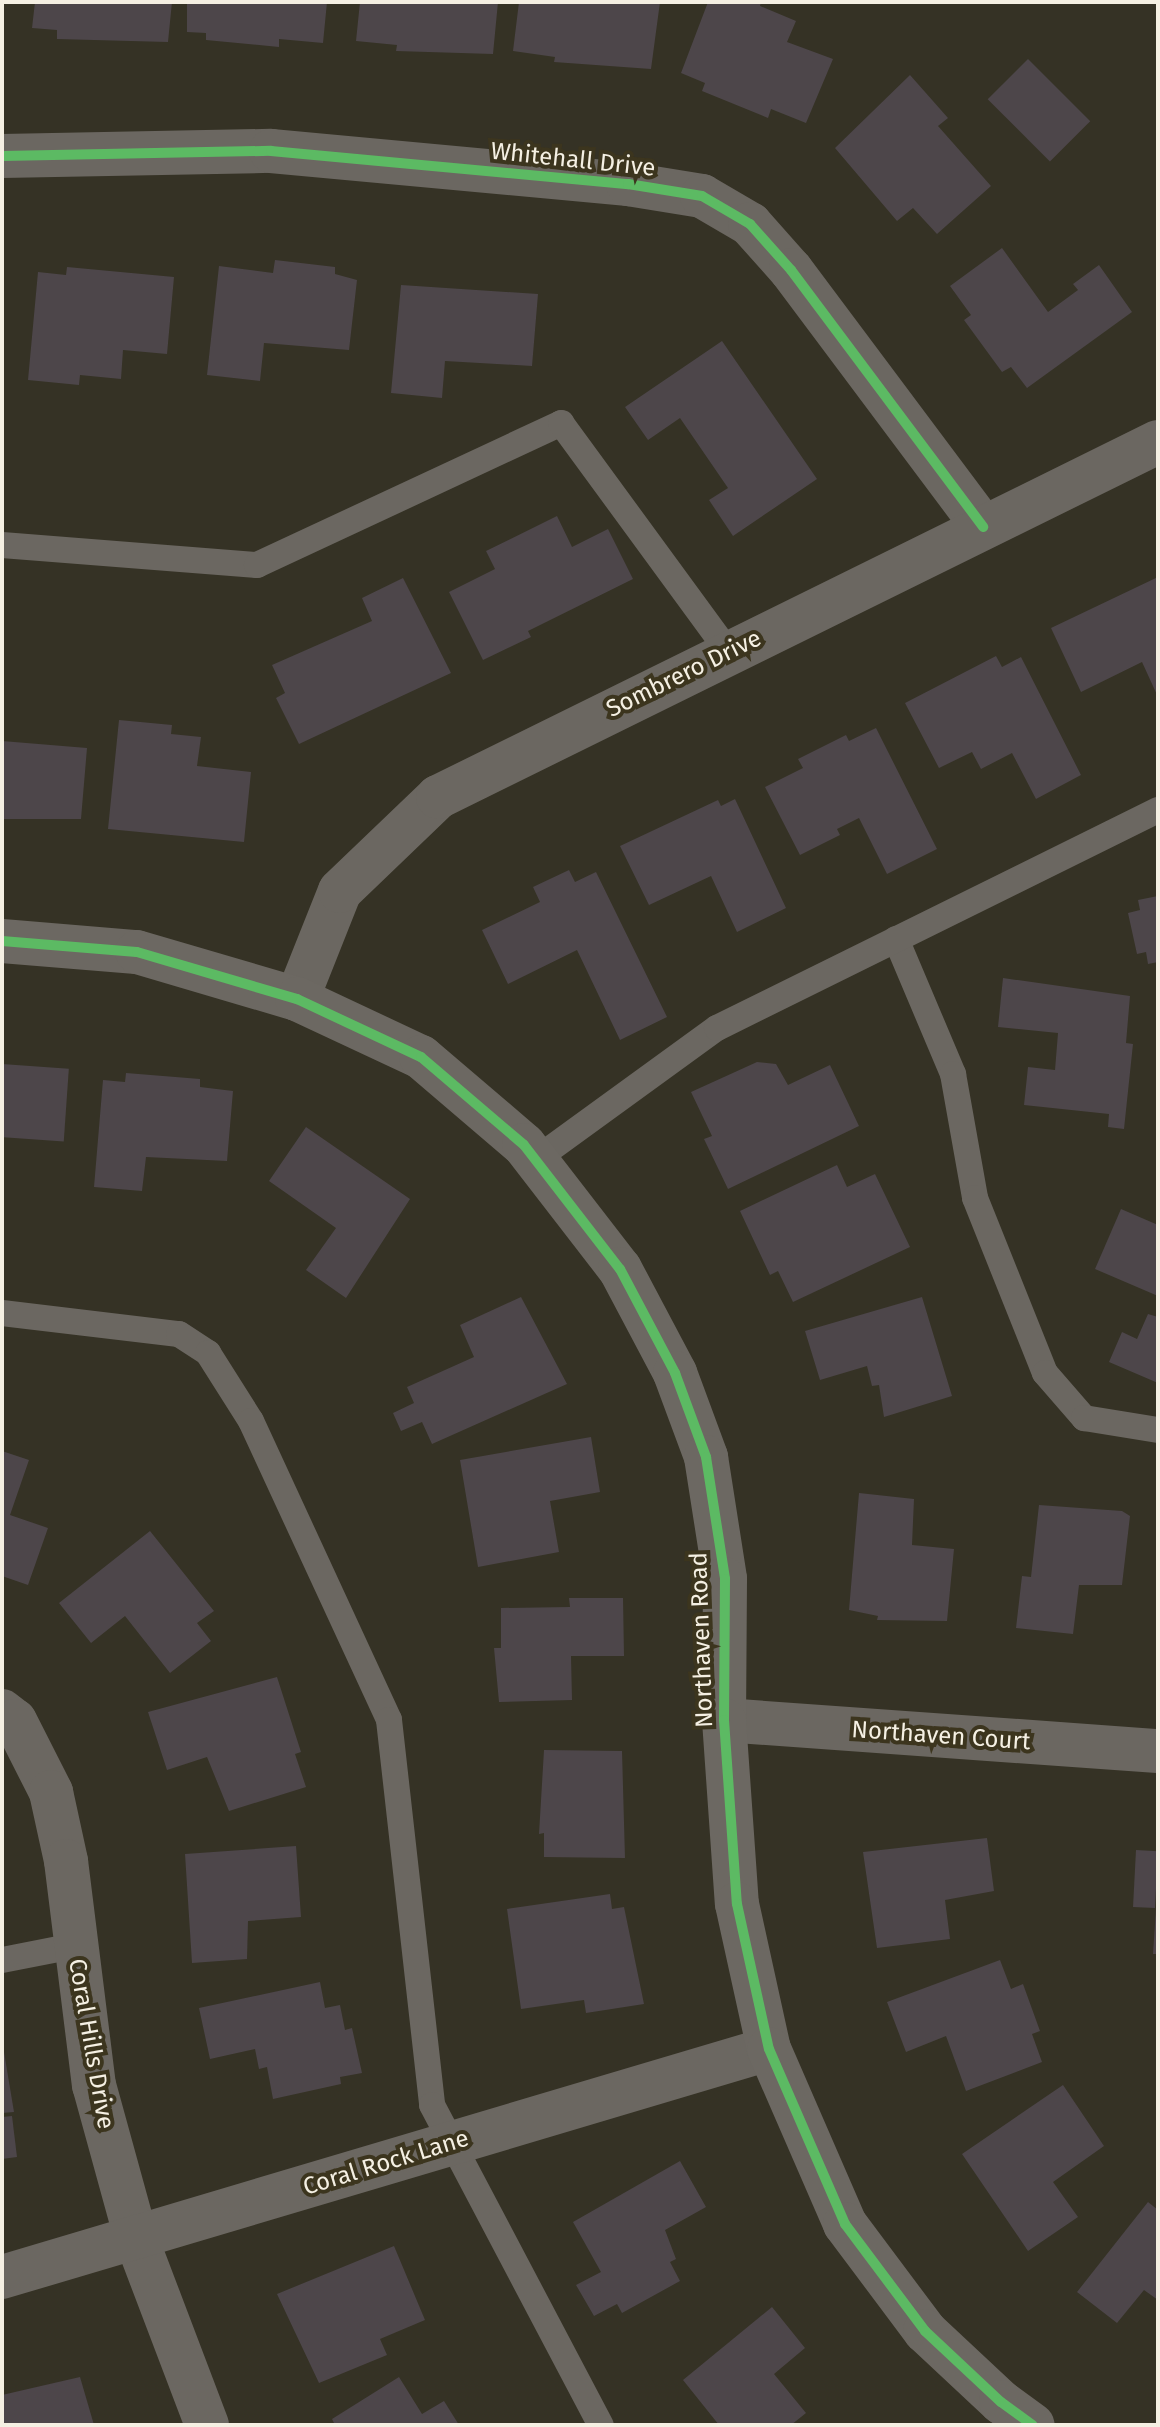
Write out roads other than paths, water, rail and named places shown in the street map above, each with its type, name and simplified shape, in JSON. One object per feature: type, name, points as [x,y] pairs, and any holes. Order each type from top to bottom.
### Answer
[{"type":"street","name":"Whitehall Drive","points":[[2,156],[271,151],[628,184],[702,196],[750,224],[791,270],[983,527]]},
{"type":"street","name":"Sombrero Drive","points":[[297,999],[340,891],[438,797],[728,651],[1158,442]]},
{"type":"street","name":"Northaven Road","points":[[2,941],[137,952],[297,999],[421,1057],[535,1160],[620,1269],[675,1373],[706,1457],[725,1579],[724,1720],[737,1904],[769,2049],[845,2224],[925,2331],[1001,2402],[1033,2425]]},
{"type":"street","name":"Coral Hills Drive","points":[[2,1711],[15,1721],[51,1792],[66,1861],[74,1946],[94,2085],[136,2238],[207,2425]]},
{"type":"street","name":"Northaven Court","points":[[724,1720],[1158,1751]]},
{"type":"street","name":"Coral Rock Lane","points":[[2,2277],[769,2049]]},
{"type":"lane","points":[[2,545],[257,565],[561,423],[728,651]]},
{"type":"lane","points":[[535,1160],[717,1028],[1158,810]]},
{"type":"lane","points":[[896,939],[953,1074],[975,1198],[1045,1373],[1084,1418],[1158,1430]]},
{"type":"lane","points":[[2,1313],[179,1334],[208,1353],[251,1421],[389,1720],[432,2105],[601,2425]]},
{"type":"lane","points":[[2,1960],[74,1946]]}]
